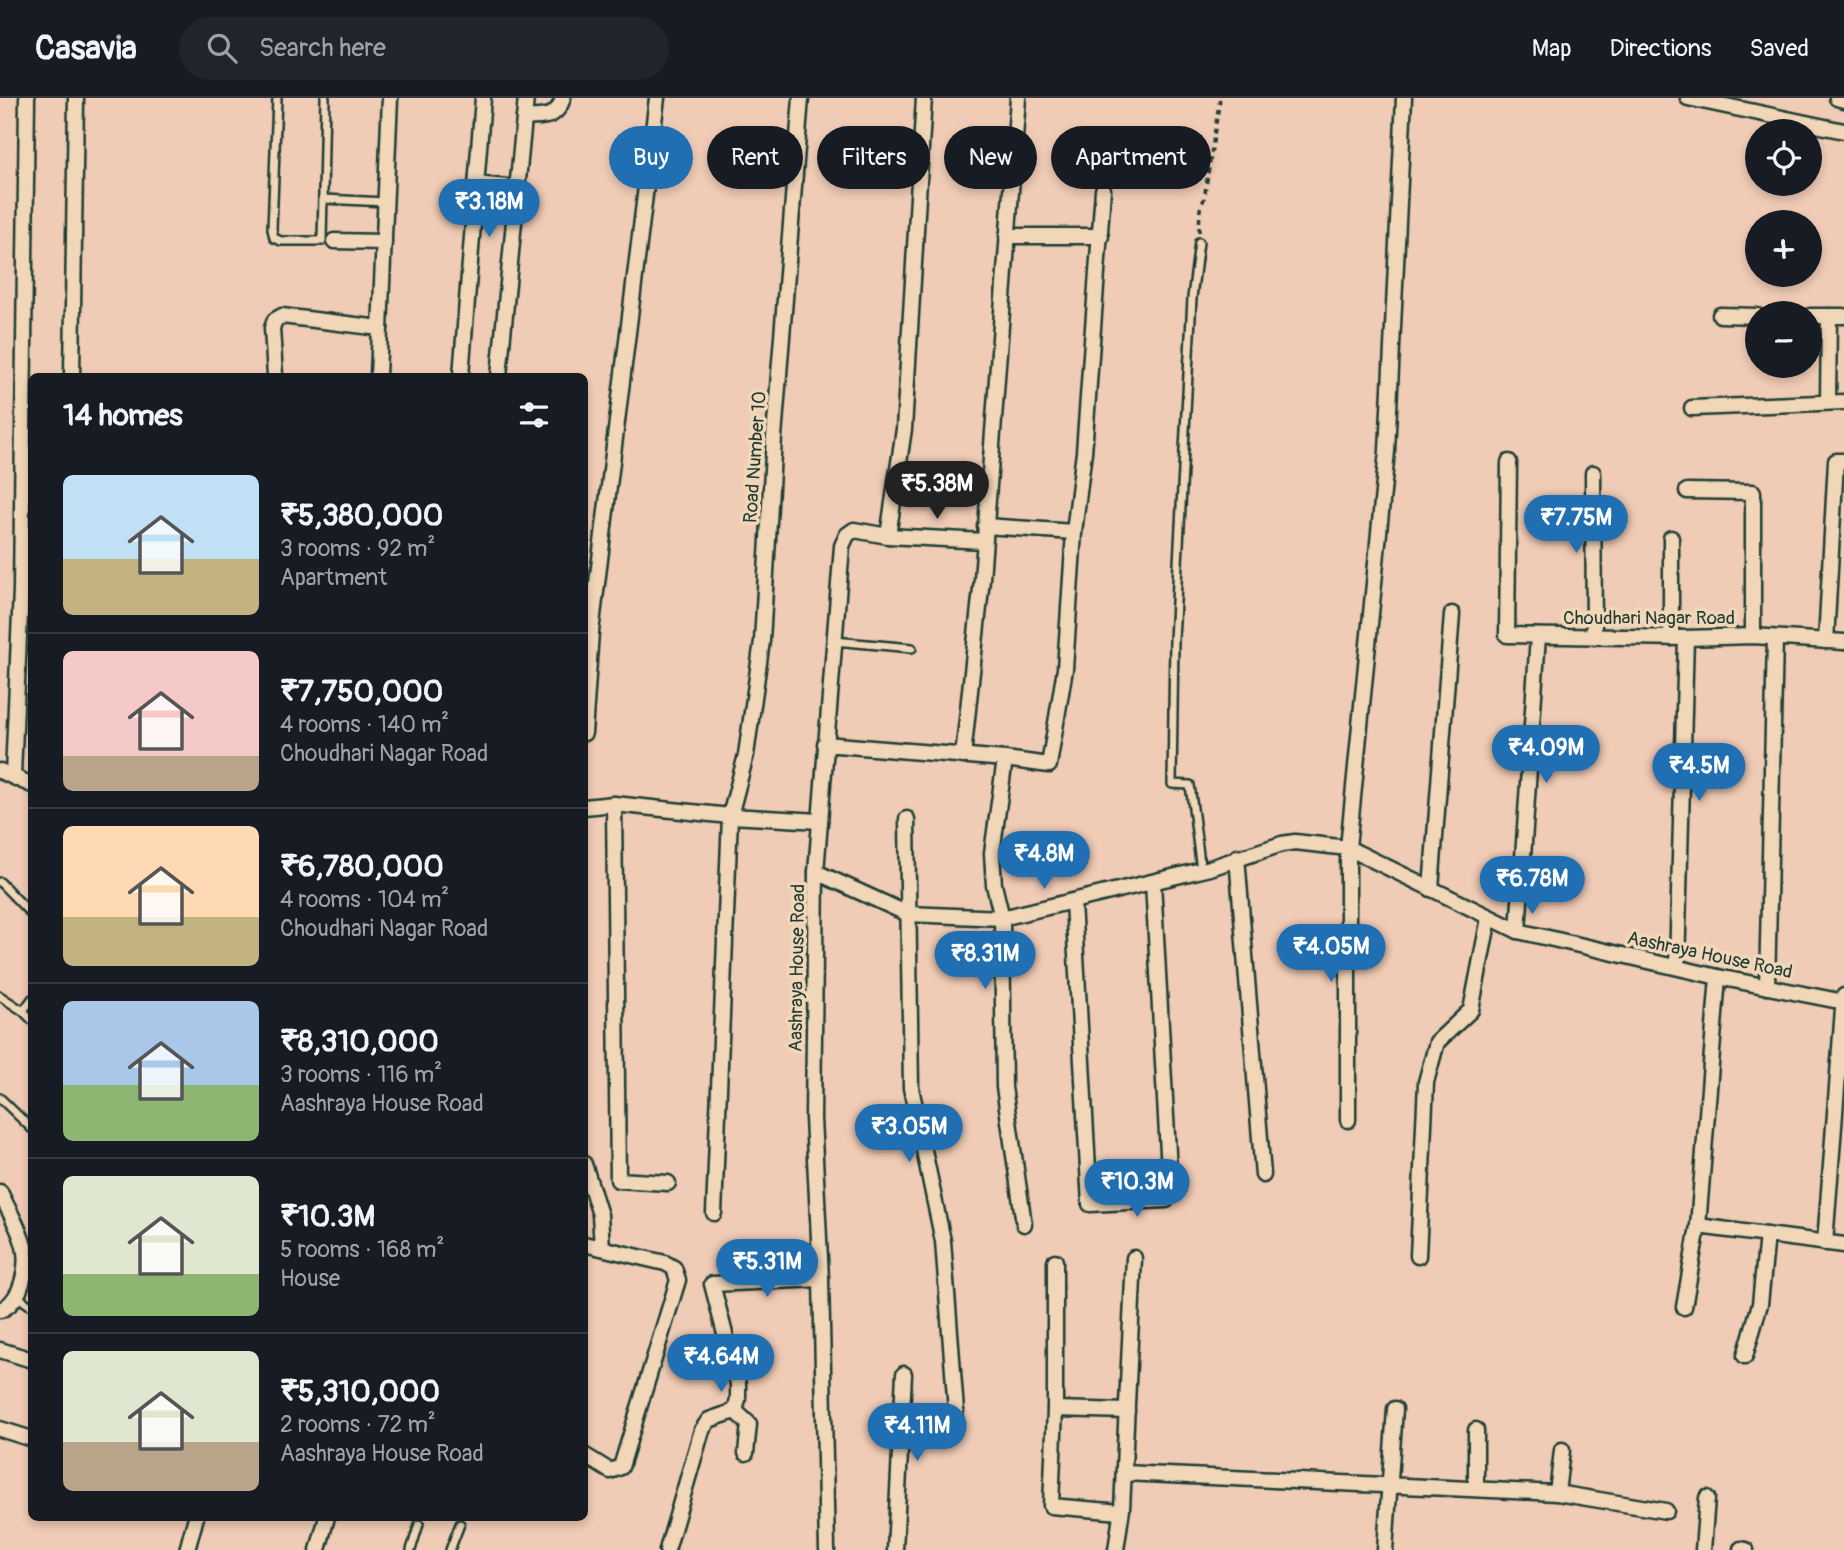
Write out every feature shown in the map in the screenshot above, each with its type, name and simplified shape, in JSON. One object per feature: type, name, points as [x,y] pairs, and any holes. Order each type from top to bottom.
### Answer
[{"type":"street","points":[[27,98],[21,590],[7,773],[28,783]]},
{"type":"street","points":[[72,373],[76,98]]},
{"type":"street","points":[[378,373],[390,98]]},
{"type":"street","points":[[461,373],[483,98]]},
{"type":"street","points":[[499,373],[526,98]]},
{"type":"street","points":[[524,118],[550,116],[558,111],[563,98]]},
{"type":"street","points":[[588,675],[591,632],[657,98]]},
{"type":"street","name":"Road Number 10","points":[[714,1213],[730,816],[746,755],[762,641],[774,437],[802,98]]},
{"type":"street","points":[[888,536],[904,429],[924,98]]},
{"type":"street","points":[[963,756],[985,533],[1018,98]]},
{"type":"street","points":[[1348,1119],[1348,848],[1387,451],[1404,98]]},
{"type":"street","points":[[1688,98],[1844,131]]},
{"type":"street","points":[[1837,98],[1844,100]]},
{"type":"street","points":[[476,184],[516,188]]},
{"type":"street","points":[[825,744],[1049,765],[1065,669],[1103,190]]},
{"type":"street","points":[[1007,236],[1101,236]]},
{"type":"street","points":[[334,241],[384,242]]},
{"type":"street","points":[[1720,315],[1745,316]]},
{"type":"street","points":[[275,373],[272,328],[275,320],[282,316],[380,328]]},
{"type":"street","points":[[1822,316],[1844,316]]},
{"type":"street","points":[[1828,402],[1829,316]]},
{"type":"street","points":[[1692,408],[1844,402]]},
{"type":"street","points":[[1826,640],[1836,461],[1844,461]]},
{"type":"street","points":[[1509,462],[1507,635],[1538,636]]},
{"type":"street","points":[[1593,474],[1594,637]]},
{"type":"street","points":[[1687,491],[1753,492],[1753,636]]},
{"type":"street","points":[[816,873],[842,545],[847,535],[854,530],[888,536],[1074,532]]},
{"type":"street","points":[[1671,538],[1671,638]]},
{"type":"street","points":[[1431,889],[1452,614]]},
{"type":"street","name":"Choudhari Nagar Road","points":[[1518,931],[1538,636],[1753,636],[1844,642]]},
{"type":"street","points":[[1677,967],[1686,638]]},
{"type":"street","points":[[1767,987],[1775,639]]},
{"type":"street","points":[[1005,759],[992,853],[994,885],[1002,918],[1004,1087],[1024,1224]]},
{"type":"street","points":[[614,804],[618,1180],[668,1183]]},
{"type":"street","points":[[588,807],[614,804],[730,816],[820,821]]},
{"type":"street","points":[[907,819],[911,1088],[943,1241],[956,1411]]},
{"type":"street","name":"Aashraya House Road","points":[[827,1550],[821,1279],[813,1118],[816,873],[908,914],[1002,918],[1201,870],[1237,857],[1295,842],[1348,848],[1518,931],[1718,977],[1844,1002]]},
{"type":"street","points":[[1237,857],[1263,1175]]},
{"type":"street","points":[[1073,902],[1090,1204],[1166,1200],[1170,1189],[1153,882]]},
{"type":"street","points":[[1418,1256],[1426,1082],[1437,1042],[1471,1010],[1489,918]]},
{"type":"street","points":[[1684,1307],[1698,1226],[1718,977]]},
{"type":"street","points":[[1825,1243],[1844,996]]},
{"type":"street","points":[[588,1177],[600,1215],[602,1248]]},
{"type":"street","points":[[0,1192],[27,1256],[26,1273],[16,1296],[6,1308],[0,1310]]},
{"type":"street","points":[[1698,1226],[1844,1245]]},
{"type":"street","points":[[1745,1356],[1760,1304],[1767,1235]]},
{"type":"street","points":[[588,1245],[665,1263],[674,1268],[678,1280],[621,1467],[610,1471],[588,1457]]},
{"type":"street","points":[[1116,1550],[1124,1473],[1134,1258]]},
{"type":"street","points":[[1055,1261],[1055,1409],[1051,1506],[1121,1512]]},
{"type":"street","points":[[735,1411],[738,1384],[712,1284],[821,1279]]},
{"type":"street","points":[[0,1350],[28,1359]]},
{"type":"street","points":[[895,1550],[904,1374]]},
{"type":"street","points":[[1055,1409],[1127,1411]]},
{"type":"street","points":[[1385,1550],[1395,1409]]},
{"type":"street","points":[[735,1411],[749,1424],[746,1453]]},
{"type":"street","points":[[667,1550],[702,1430],[709,1420],[735,1411]]},
{"type":"street","points":[[0,1429],[28,1438]]},
{"type":"street","points":[[1476,1430],[1476,1489]]},
{"type":"street","points":[[1557,1493],[1562,1450]]},
{"type":"street","points":[[1124,1473],[1557,1493],[1666,1511]]},
{"type":"street","points":[[1703,1550],[1706,1499]]},
{"type":"street","points":[[187,1550],[195,1521]]},
{"type":"street","points":[[318,1550],[326,1521]]},
{"type":"lane","points":[[277,98],[272,229],[274,238],[281,241],[323,241],[325,98]]},
{"type":"lane","points":[[323,199],[386,202]]},
{"type":"lane","points":[[1199,242],[1192,298],[1174,640],[1172,784],[1190,785],[1201,870]]},
{"type":"lane","points":[[834,641],[912,648]]},
{"type":"lane","points":[[0,882],[28,911]]},
{"type":"lane","points":[[0,996],[28,1016]]},
{"type":"lane","points":[[23,1011],[28,1004]]},
{"type":"lane","points":[[0,1098],[28,1125]]},
{"type":"lane","points":[[16,1296],[28,1304]]},
{"type":"lane","points":[[411,1550],[419,1524]]},
{"type":"lane","points":[[450,1550],[460,1524]]},
{"type":"path","points":[[1199,242],[1200,209],[1204,199],[1220,98]]}]
